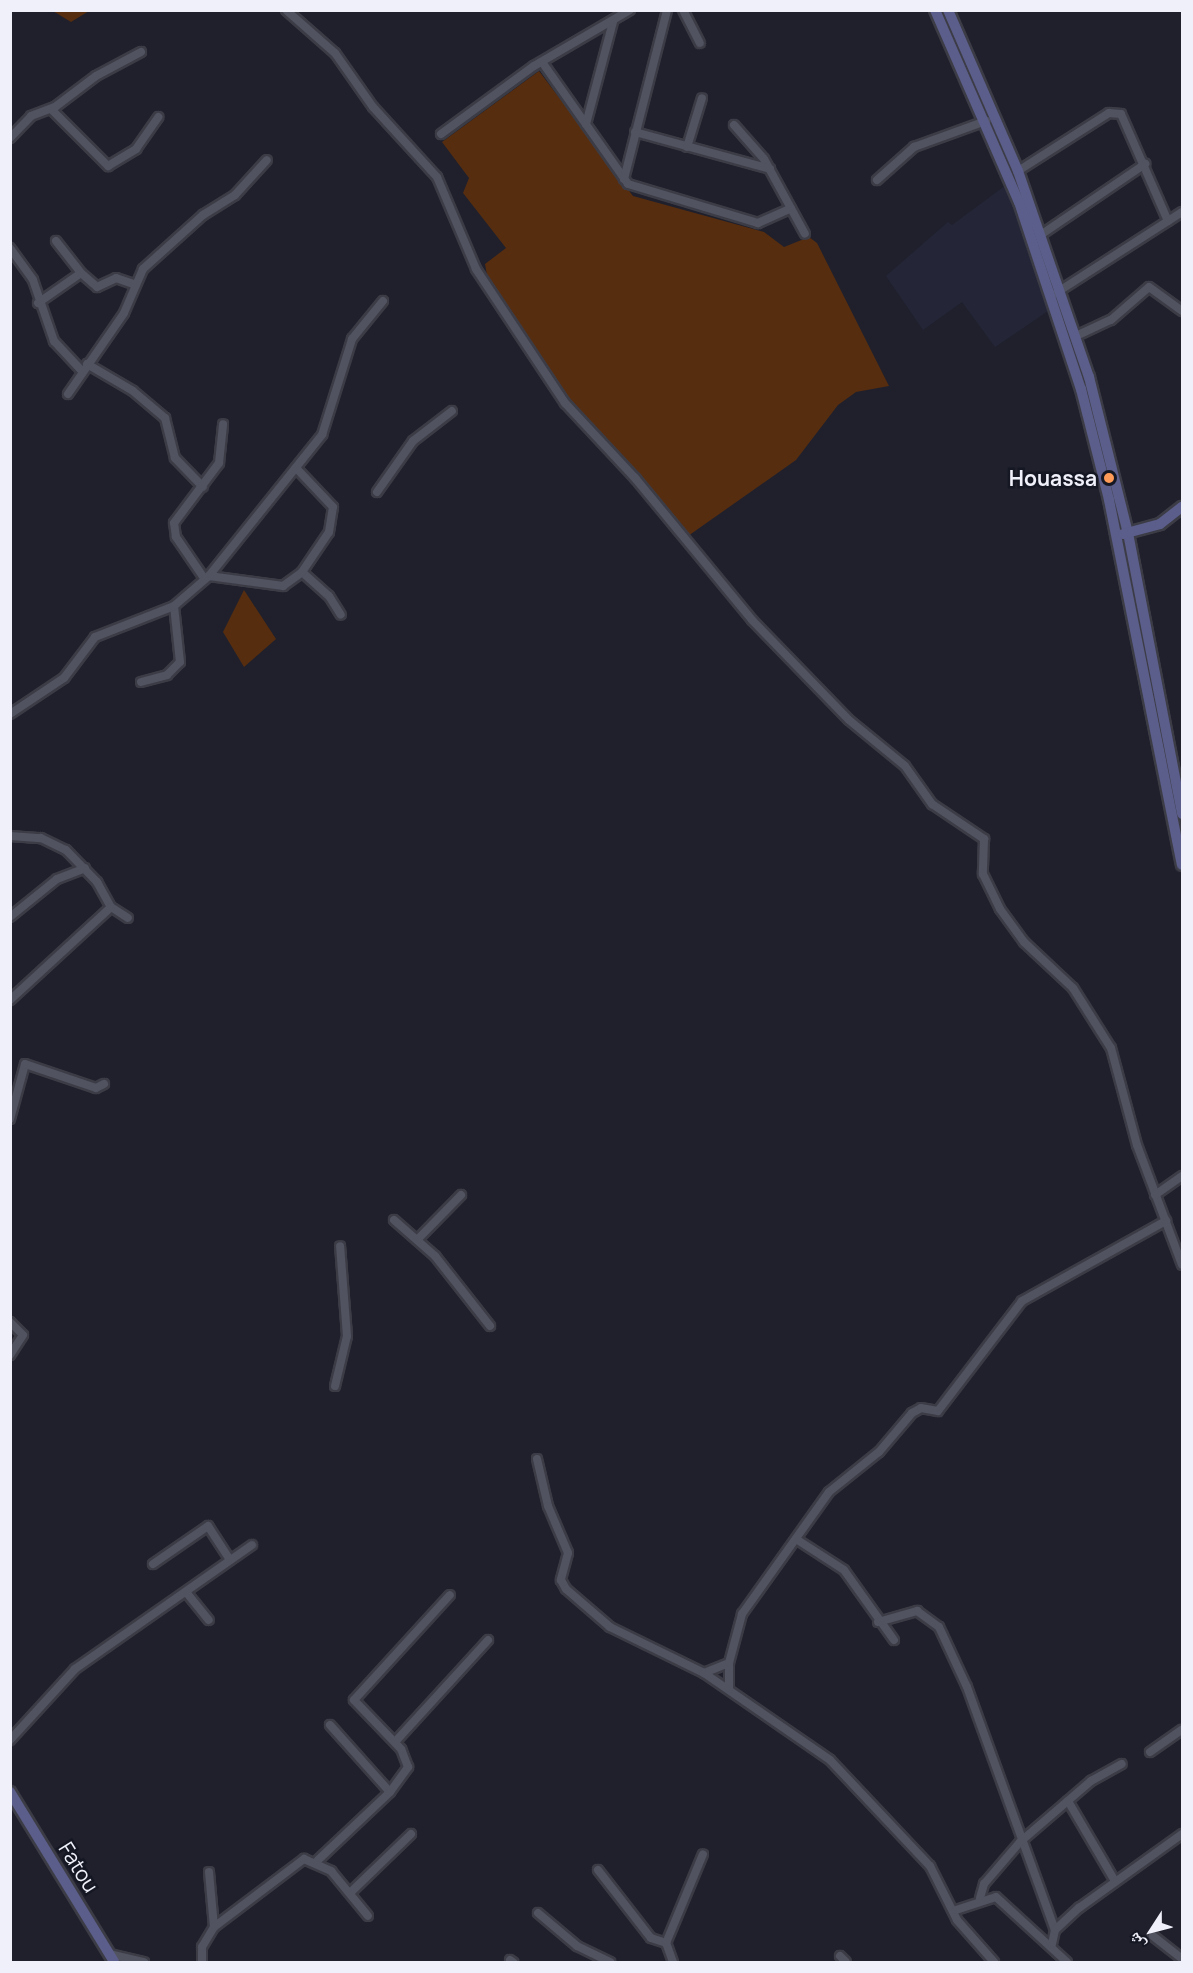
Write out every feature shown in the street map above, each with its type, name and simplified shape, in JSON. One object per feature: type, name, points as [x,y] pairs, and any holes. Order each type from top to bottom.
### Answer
[{"type":"main road","points":[[935,10],[1018,171],[1042,234],[1122,534],[1131,548],[1182,814]]},
{"type":"main road","points":[[948,10],[1057,293],[1076,336],[1122,534],[1182,862]]},
{"type":"main road","points":[[1122,534],[1142,530],[1182,507]]},
{"type":"main road","points":[[1131,548],[1142,530]]},
{"type":"main road","name":"Fatou","points":[[10,1792],[14,1805],[111,1958]]},
{"type":"street","points":[[286,10],[335,53],[381,116],[437,177],[476,269],[565,403],[635,478],[752,620],[849,720],[905,766],[932,804],[984,839],[983,874],[1000,909],[1024,942],[1073,988],[1112,1048],[1155,1195],[1182,1265]]},
{"type":"street","points":[[441,134],[542,62],[630,10]]},
{"type":"street","points":[[624,179],[667,10]]},
{"type":"street","points":[[682,10],[700,43]]},
{"type":"street","points":[[586,124],[613,22]]},
{"type":"street","points":[[10,138],[31,116],[51,109],[96,76],[141,52]]},
{"type":"street","points":[[542,62],[624,179],[758,223],[791,208]]},
{"type":"street","points":[[687,147],[702,98]]},
{"type":"street","points":[[51,109],[108,165],[136,148],[158,117]]},
{"type":"street","points":[[1018,171],[1116,112],[1128,125],[1168,221]]},
{"type":"street","points":[[877,180],[914,147],[991,119]]},
{"type":"street","points":[[735,125],[744,130],[770,169],[805,234]]},
{"type":"street","points":[[635,132],[770,169]]},
{"type":"street","points":[[68,394],[84,367],[123,313],[133,284],[153,258],[203,215],[235,195],[267,160]]},
{"type":"street","points":[[1042,234],[1145,164]]},
{"type":"street","points":[[1057,293],[1182,212]]},
{"type":"street","points":[[56,241],[81,273],[97,286],[116,278],[133,284]]},
{"type":"street","points":[[10,248],[33,280],[38,303],[54,341],[84,367],[133,391],[165,418],[175,458],[203,487]]},
{"type":"street","points":[[38,303],[81,273]]},
{"type":"street","points":[[1076,336],[1111,320],[1149,287],[1164,293],[1182,311]]},
{"type":"street","points":[[10,714],[64,678],[95,637],[174,606],[207,577],[296,468],[327,424],[352,339],[384,301]]},
{"type":"street","points":[[377,492],[413,441],[452,411]]},
{"type":"street","points":[[223,424],[223,456],[203,487],[176,516],[173,529],[207,577],[283,586],[302,572],[329,532],[333,507],[296,468]]},
{"type":"street","points":[[302,572],[329,596],[341,615]]},
{"type":"street","points":[[141,682],[167,675],[180,662],[174,606]]},
{"type":"street","points":[[10,836],[41,838],[85,868],[111,907],[128,918]]},
{"type":"street","points":[[10,916],[57,879],[85,868]]},
{"type":"street","points":[[10,1000],[111,907]]},
{"type":"street","points":[[10,1119],[26,1064],[96,1088],[104,1084]]},
{"type":"street","points":[[1155,1195],[1182,1176]]},
{"type":"street","points":[[417,1240],[461,1195]]},
{"type":"street","points":[[394,1220],[417,1240],[490,1326]]},
{"type":"street","points":[[729,1689],[729,1663],[742,1614],[829,1492],[879,1452],[912,1413],[921,1408],[938,1411],[1022,1301],[1166,1221]]},
{"type":"street","points":[[335,1386],[347,1336],[340,1246]]},
{"type":"street","points":[[10,1322],[23,1335],[10,1355]]},
{"type":"street","points":[[537,1459],[548,1506],[568,1553],[561,1580],[566,1589],[625,1636],[704,1673],[729,1689],[845,1774],[930,1866],[956,1910],[957,1920],[994,1962]]},
{"type":"street","points":[[153,1564],[208,1526],[229,1558]]},
{"type":"street","points":[[796,1539],[844,1570],[878,1622],[894,1640]]},
{"type":"street","points":[[10,1740],[75,1669],[186,1592],[229,1558],[252,1545]]},
{"type":"street","points":[[186,1592],[209,1620]]},
{"type":"street","points":[[317,1861],[390,1792],[408,1767],[395,1742],[354,1700],[450,1595]]},
{"type":"street","points":[[878,1622],[917,1611],[939,1626],[967,1687],[1020,1842],[1055,1930],[1052,1944]]},
{"type":"street","points":[[395,1742],[488,1640]]},
{"type":"street","points":[[704,1673],[729,1663]]},
{"type":"street","points":[[330,1725],[390,1792]]},
{"type":"street","points":[[1150,1752],[1182,1730]]},
{"type":"street","points":[[980,1898],[984,1884],[1020,1842],[1068,1801],[1122,1764]]},
{"type":"street","points":[[1068,1801],[1115,1881]]},
{"type":"street","points":[[352,1891],[411,1834]]},
{"type":"street","points":[[1055,1930],[1115,1881],[1182,1834]]},
{"type":"street","points":[[671,1961],[666,1943],[703,1854]]},
{"type":"street","points":[[202,1962],[202,1947],[214,1927],[304,1859],[317,1861],[352,1891],[368,1916]]},
{"type":"street","points":[[598,1870],[651,1938],[666,1943]]},
{"type":"street","points":[[209,1872],[214,1927]]},
{"type":"street","points":[[956,1910],[980,1898],[1001,1899],[1052,1944],[1067,1962]]},
{"type":"street","points":[[538,1913],[577,1946],[610,1962]]},
{"type":"street","points":[[1153,1936],[1182,1959]]},
{"type":"street","points":[[111,1958],[144,1962]]},
{"type":"shaded area","points":[[53,11],[89,11],[71,22]]},
{"type":"shaded area","points":[[539,71],[633,196],[764,232],[784,247],[809,237],[817,243],[889,386],[856,392],[838,405],[796,460],[688,536],[561,390],[487,275],[485,264],[506,248],[463,193],[469,178],[442,142]]},
{"type":"shaded area","points":[[1006,185],[1051,309],[995,347],[962,302],[923,330],[886,276],[948,222],[952,225]]},
{"type":"shaded area","points":[[244,590],[276,639],[244,667],[223,632]]},
{"type":"place","name":"Houassa","points":[[1109,478]]}]
